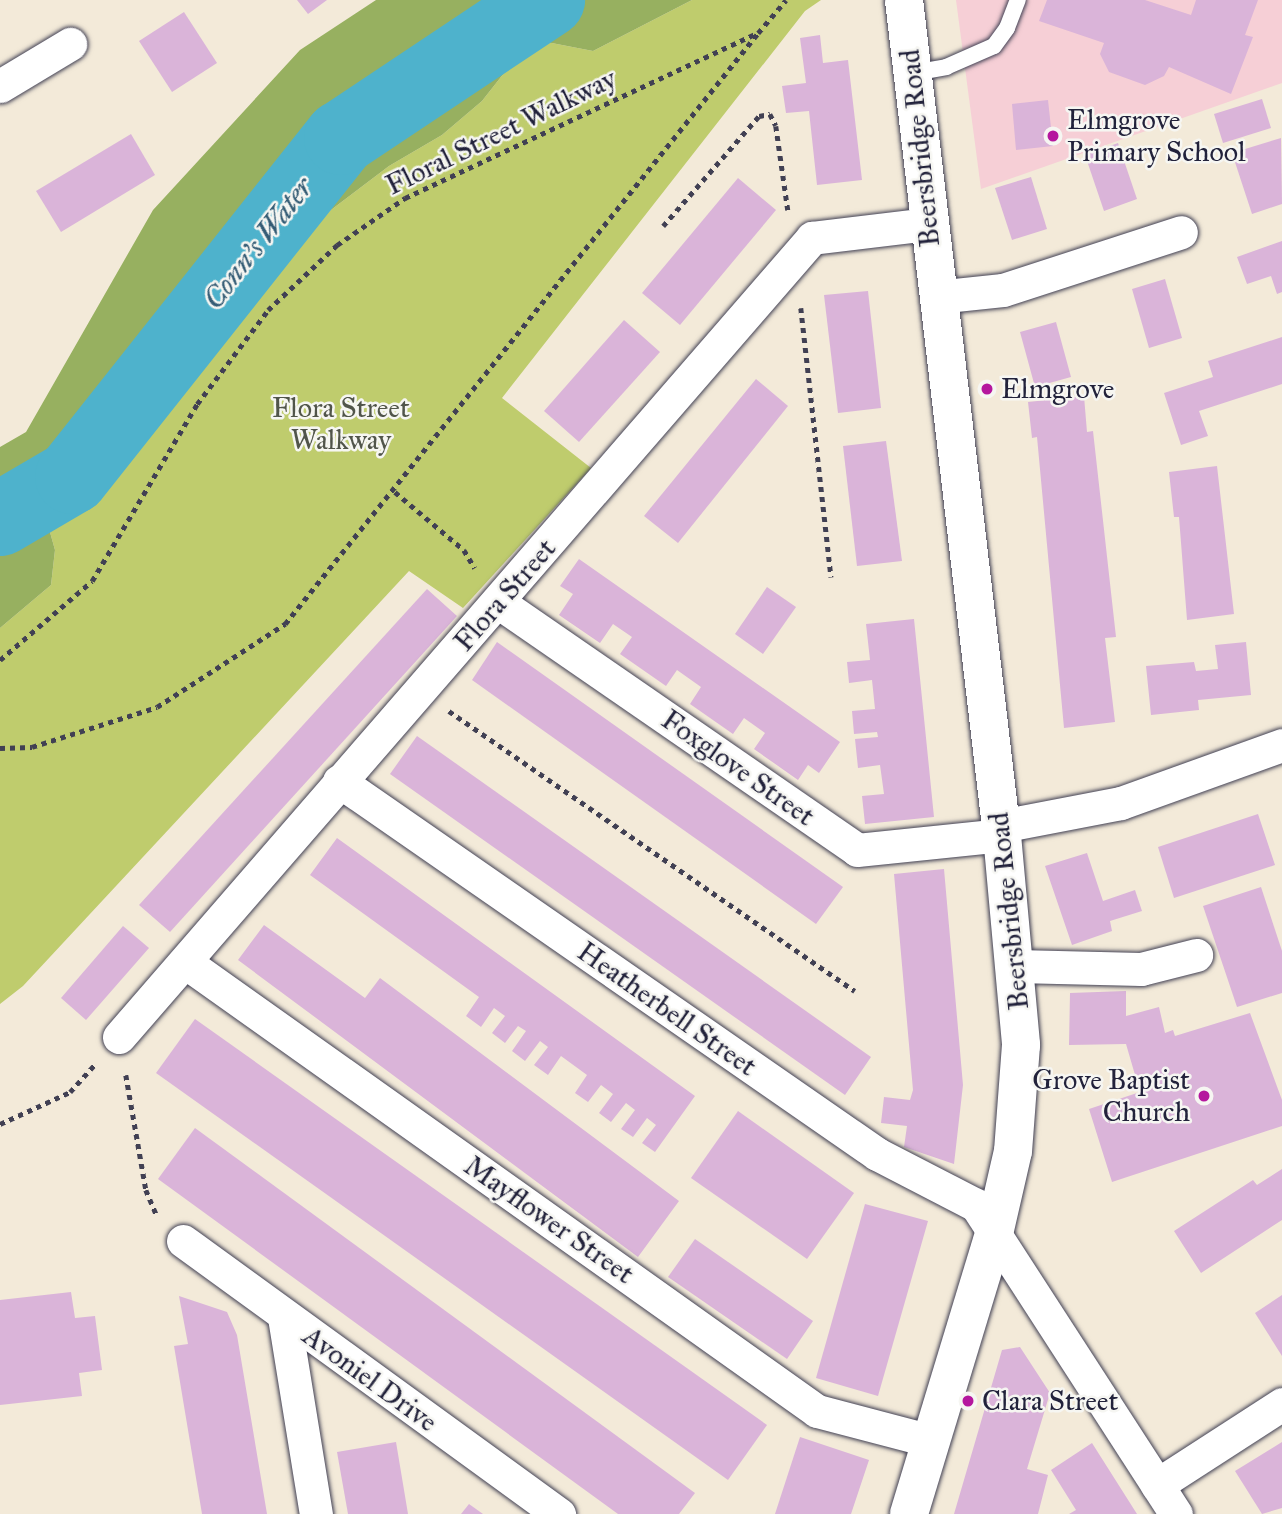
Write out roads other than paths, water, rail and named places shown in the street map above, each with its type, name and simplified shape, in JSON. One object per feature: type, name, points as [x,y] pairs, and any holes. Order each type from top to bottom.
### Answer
[{"type":"main road","name":"Beersbridge Road","points":[[904,0],[914,73],[927,224],[1016,966],[1020,1097],[994,1234],[909,1514]]},
{"type":"street","points":[[0,86],[70,44]]},
{"type":"street","name":"Flora Street","points":[[119,1037],[811,238],[927,224]]},
{"type":"street","points":[[936,297],[1003,290],[1181,232]]},
{"type":"street","name":"Foxglove Street","points":[[498,602],[857,850],[1001,831],[1121,803],[1282,745]]},
{"type":"street","name":"Heatherbell Street","points":[[339,781],[877,1154],[976,1205],[994,1234]]},
{"type":"street","points":[[1016,966],[1141,970],[1196,956]]},
{"type":"street","name":"Mayflower Street","points":[[185,962],[817,1411],[930,1441]]},
{"type":"street","points":[[994,1234],[1176,1514]]},
{"type":"street","name":"Avoniel Drive","points":[[183,1241],[284,1317],[559,1514]]},
{"type":"street","points":[[284,1317],[316,1514]]},
{"type":"street","points":[[1157,1485],[1282,1404]]},
{"type":"lane","points":[[914,73],[946,67],[994,46],[1007,28],[1017,0]]},
{"type":"waterway","name":"Conn's Water","points":[[0,519],[72,477],[341,138],[548,0]]},
{"type":"place","name":"Elmgrove Primary School","points":[[1053,136]]},
{"type":"place","name":"Elmgrove","points":[[987,389]]},
{"type":"place","name":"Grove Baptist Church","points":[[1204,1096]]},
{"type":"place","name":"Clara Street","points":[[968,1401]]},
{"type":"park label","name":"Flora Street Walkway","points":[[341,424]]}]
